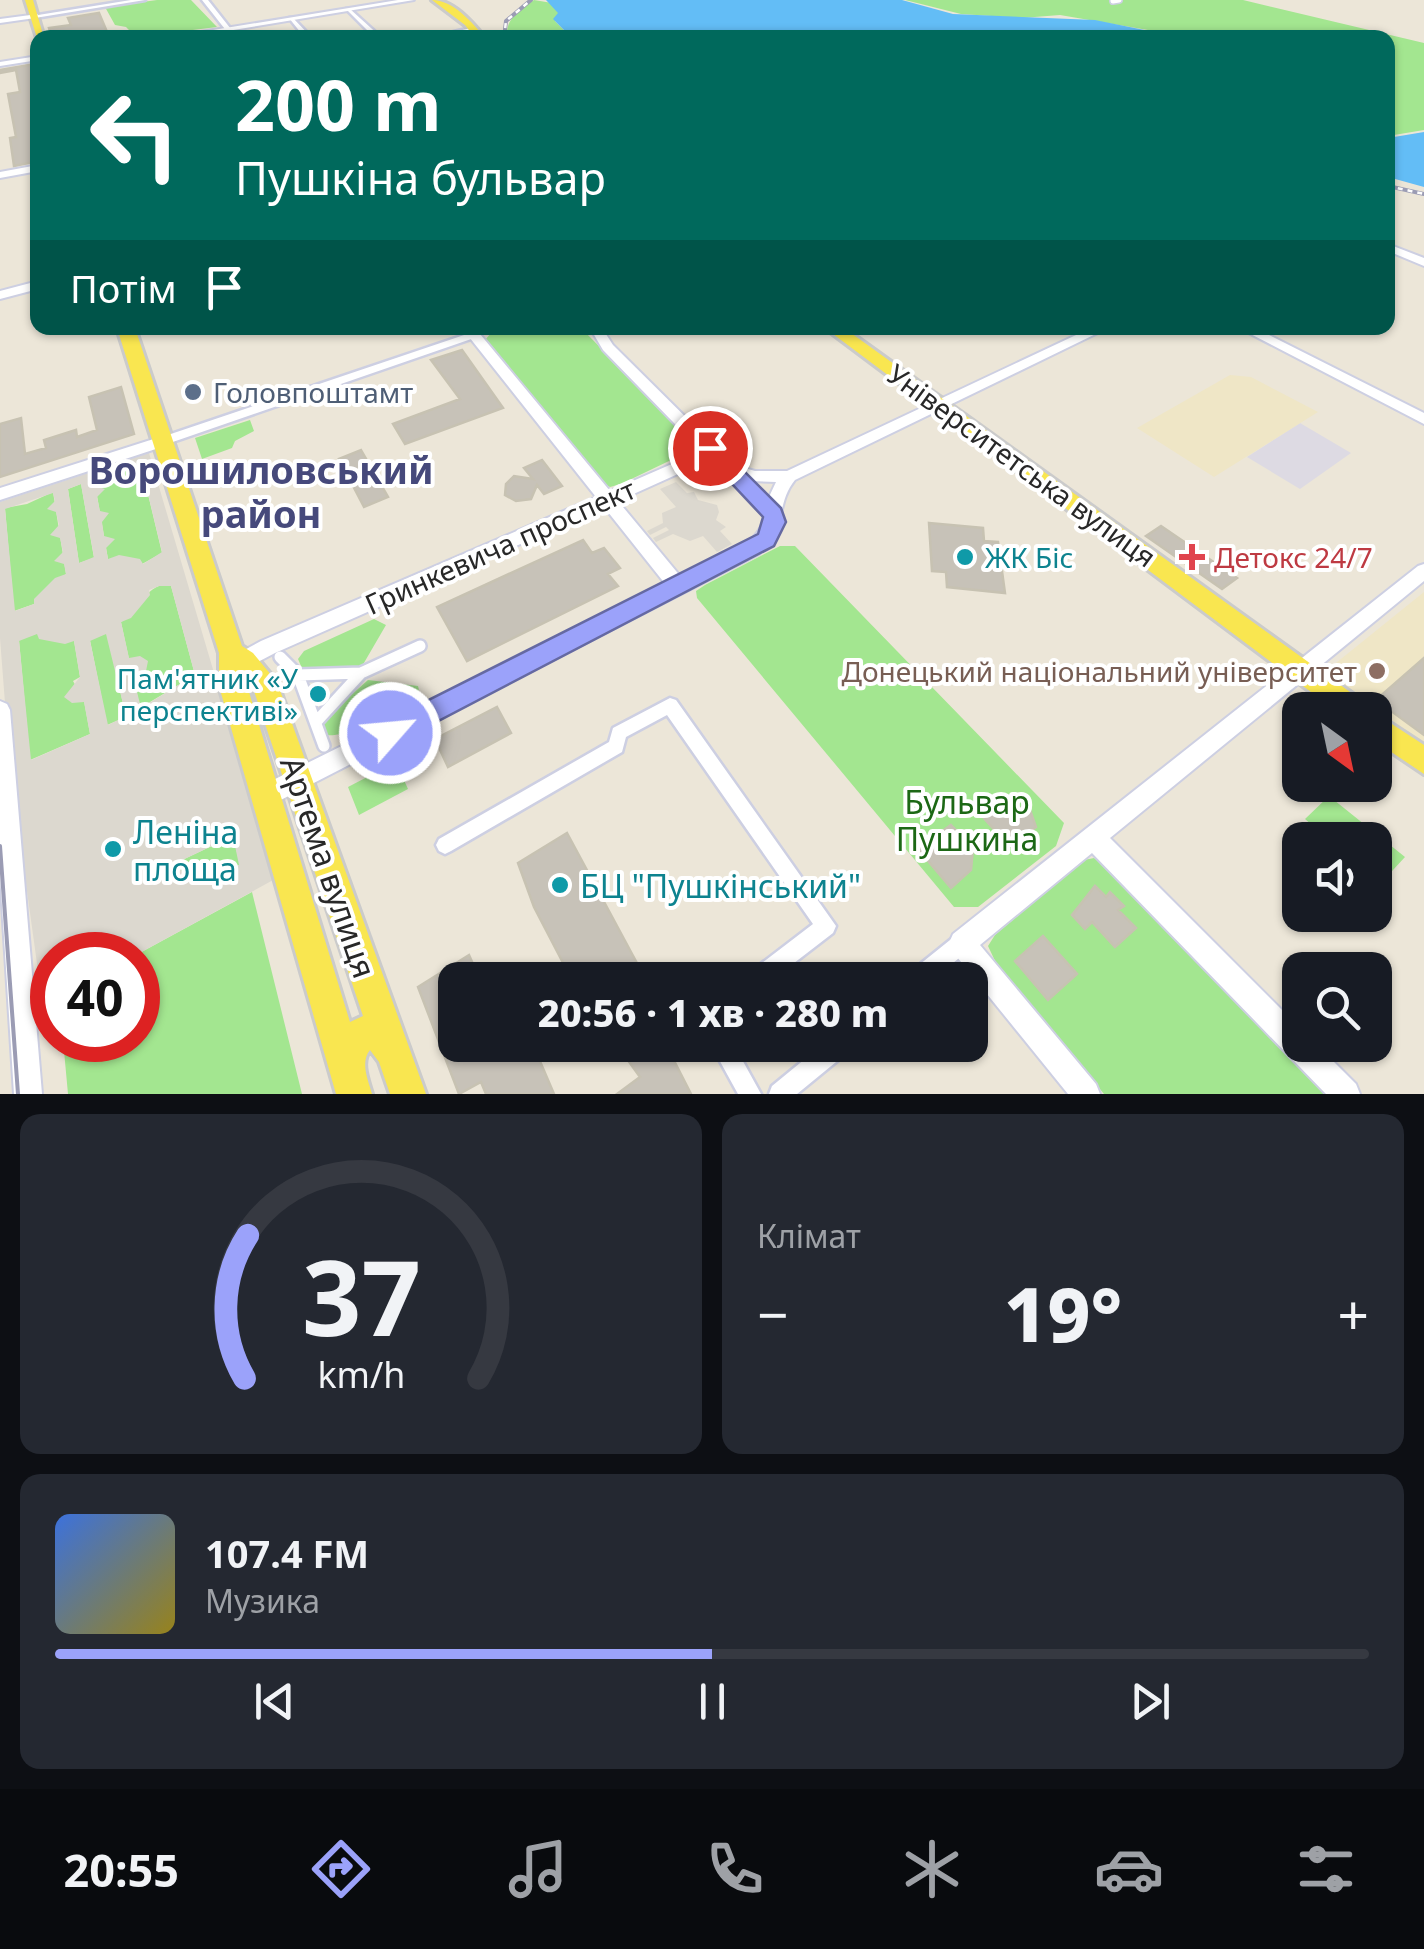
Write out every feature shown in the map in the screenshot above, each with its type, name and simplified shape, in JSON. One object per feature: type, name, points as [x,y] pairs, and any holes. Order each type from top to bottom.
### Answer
[{"type":"main road","points":[[30,0],[37,30]]},
{"type":"main road","points":[[436,0],[473,30]]},
{"type":"main road","name":"Артема вулиця","points":[[128,335],[236,666],[265,796],[351,1086]]},
{"type":"main road","name":"Університетська вулиця","points":[[844,335],[1331,692]]},
{"type":"main road","name":"Артема вулиця","points":[[236,666],[264,682],[408,1094]]},
{"type":"main road","points":[[1392,736],[1424,760]]},
{"type":"main road","points":[[351,1086],[347,1053],[352,1041],[368,1031],[379,1033],[393,1051]]},
{"type":"street","points":[[0,22],[142,0]]},
{"type":"street","points":[[205,0],[227,29]]},
{"type":"street","points":[[220,30],[411,0]]},
{"type":"street","points":[[348,10],[370,30]]},
{"type":"street","points":[[291,19],[301,30]]},
{"type":"street","points":[[0,64],[30,59]]},
{"type":"street","points":[[0,176],[30,170]]},
{"type":"street","points":[[1395,249],[1424,262]]},
{"type":"street","points":[[0,295],[30,287]]},
{"type":"street","points":[[0,494],[463,335]]},
{"type":"street","points":[[481,335],[606,500],[678,587]]},
{"type":"street","points":[[600,335],[774,514]]},
{"type":"street","name":"Гринкевича проспект","points":[[236,666],[687,464],[713,464],[754,477],[788,476],[1086,335]]},
{"type":"street","points":[[1260,335],[1424,419]]},
{"type":"street","points":[[265,796],[766,540],[775,522],[779,488],[788,476]]},
{"type":"street","points":[[938,962],[1424,571]]},
{"type":"street","points":[[298,675],[361,673],[420,646]]},
{"type":"street","points":[[280,657],[298,675],[324,746]]},
{"type":"street","points":[[316,722],[361,673]]},
{"type":"street","points":[[446,845],[616,747],[619,733],[670,705],[826,926],[779,962]]},
{"type":"street","points":[[0,710],[4,840],[28,1094]]},
{"type":"street","points":[[1093,838],[1346,1094]]},
{"type":"street","points":[[962,943],[1086,1094]]},
{"type":"street","points":[[732,1062],[750,1094]]},
{"type":"street","points":[[780,1094],[818,1062]]},
{"type":"shaded area","points":[[1230,375],[1251,377],[1318,412],[1214,477],[1137,428]]},
{"type":"shaded area","points":[[1300,423],[1351,453],[1300,489],[1247,457]]},
{"type":"shaded area","name":"Леніна площа","points":[[149,453],[275,879],[160,942],[160,932],[33,932],[10,768],[0,638],[0,502]],"holes":[[[141,465],[162,552],[143,564],[140,559],[119,555],[108,559],[106,548],[115,539],[104,536],[102,522],[109,513],[100,511],[97,497],[105,489],[95,486],[94,478],[118,474]],[[81,484],[94,557],[79,563],[68,489]],[[53,493],[55,501],[47,509],[56,512],[59,525],[50,535],[60,538],[63,552],[54,561],[64,564],[66,574],[55,578],[34,599],[34,604],[15,611],[5,509]],[[171,586],[195,675],[141,708],[134,680],[146,671],[148,661],[140,656],[129,658],[121,622],[131,618],[150,595],[149,590]],[[37,634],[39,639],[65,644],[74,641],[80,677],[64,697],[72,703],[84,702],[90,734],[31,760],[19,641]],[[106,634],[126,716],[108,725],[90,641]],[[233,836],[239,865],[185,880],[178,862]]]},
{"type":"shaded area","points":[[676,482],[687,493],[694,492],[698,500],[717,505],[716,520],[726,527],[720,531],[732,544],[717,552],[703,536],[690,541],[673,534],[656,542],[653,538],[669,530],[666,527],[650,535],[647,531],[663,523],[662,513],[676,507],[660,489]]},
{"type":"shaded area","name":"Донецький національний університет","points":[[1424,592],[1424,744],[1392,721],[1392,692],[1353,692],[1330,675],[1331,667]]},
{"type":"green space","points":[[191,0],[217,27],[129,30],[115,25],[105,7]]},
{"type":"green space","points":[[534,0],[552,3],[560,13],[555,21],[564,30],[507,30],[519,11]]},
{"type":"green space","points":[[905,0],[1243,0],[1369,30],[1148,30],[1060,15],[1022,18],[961,14]]},
{"type":"green space","points":[[1395,36],[1424,43],[1424,130],[1395,135]]},
{"type":"green space","points":[[489,335],[588,335],[695,443],[694,449],[621,484],[610,487],[602,483],[485,340]]},
{"type":"green space","points":[[250,420],[254,431],[235,441],[232,448],[202,459],[195,438]]},
{"type":"green space","points":[[141,465],[162,553],[142,564],[108,559],[94,478]]},
{"type":"green space","points":[[81,484],[94,558],[79,563],[68,489]]},
{"type":"green space","points":[[53,492],[66,574],[34,604],[14,611],[5,508],[27,504]]},
{"type":"green space","name":"Бульвар Пушкина","points":[[780,546],[795,546],[1064,823],[1056,846],[978,907],[954,907],[697,598],[696,591],[705,585]]},
{"type":"green space","points":[[159,586],[171,586],[195,675],[140,708],[134,680],[141,676],[129,659],[121,622]]},
{"type":"green space","points":[[374,619],[386,625],[361,668],[304,673],[298,659],[304,651]]},
{"type":"green space","points":[[38,633],[74,641],[80,677],[73,681],[84,701],[90,734],[30,760],[19,640]]},
{"type":"green space","points":[[107,633],[126,717],[107,725],[90,640]]},
{"type":"green space","points":[[368,680],[418,686],[419,690],[377,720],[348,732],[327,735],[322,721]]},
{"type":"green space","points":[[396,762],[408,789],[359,815],[348,787]]},
{"type":"green space","points":[[1323,802],[1336,802],[1361,822],[1308,822],[1305,819]]},
{"type":"green space","points":[[233,836],[240,865],[185,880],[178,862]]},
{"type":"green space","points":[[1392,847],[1405,857],[1392,871]]},
{"type":"green space","name":"Бульвар Пушкина","points":[[1094,858],[1107,865],[1282,1044],[1282,1062],[1300,1062],[1331,1094],[1104,1094],[996,963],[988,946],[995,935],[1084,860]]},
{"type":"green space","points":[[252,892],[302,1094],[68,1094],[65,1062],[160,1062],[160,942]]},
{"type":"water","points":[[546,0],[902,0],[953,14],[1095,20],[1144,30],[564,30],[553,19],[558,13]]},
{"type":"water","points":[[1424,132],[1424,187],[1395,179],[1395,137]]},
{"type":"building","points":[[99,13],[106,30],[50,30],[71,25],[68,18]]},
{"type":"building","points":[[30,65],[30,163],[14,166],[10,138],[16,137],[8,94],[20,92],[16,70],[0,70]]},
{"type":"building","points":[[462,350],[503,408],[405,444],[393,424],[460,399],[431,360]]},
{"type":"building","points":[[121,387],[134,434],[0,477],[0,424],[21,418],[25,454],[46,448],[44,440],[76,430],[77,437],[97,430],[89,397]]},
{"type":"building","points":[[361,450],[388,497],[364,507],[339,459]]},
{"type":"building","points":[[542,460],[562,486],[544,494],[537,485],[531,499],[516,501],[505,495],[506,484],[514,476],[533,479],[524,468]]},
{"type":"building","name":"ЖК Біс","points":[[929,523],[983,528],[984,541],[998,542],[1005,593],[947,587],[946,572],[932,571]]},
{"type":"building","name":"Детокс 24/7","points":[[1161,526],[1237,578],[1222,589],[1146,536]]},
{"type":"building","points":[[583,540],[592,553],[604,548],[620,568],[608,574],[618,586],[467,661],[437,607]]},
{"type":"building","points":[[1424,658],[1424,735],[1392,712],[1392,692],[1385,692]]},
{"type":"building","points":[[497,707],[511,733],[448,767],[435,739]]},
{"type":"building","points":[[1008,796],[1020,808],[1030,810],[1036,827],[1007,844],[982,816]]},
{"type":"building","points":[[951,825],[973,848],[971,870],[951,888],[918,849]]},
{"type":"building","name":"БЦ \"Пушкінський\"","points":[[567,833],[636,962],[563,962],[534,907],[518,863]]},
{"type":"building","points":[[1095,886],[1106,897],[1110,892],[1124,906],[1118,910],[1136,928],[1115,947],[1092,922],[1085,929],[1072,915]]},
{"type":"building","points":[[1043,936],[1077,974],[1048,1000],[1015,961]]},
{"type":"building","points":[[438,974],[438,1039],[418,987]]},
{"type":"building","points":[[447,1062],[540,1062],[554,1094],[486,1094],[481,1082],[459,1094]]},
{"type":"building","points":[[629,1062],[675,1062],[691,1094],[617,1094],[640,1077]]},
{"type":"tram line","points":[[0,846],[18,1094]]},
{"type":"railway","points":[[505,30],[506,21],[531,0]]},
{"type":"railway","points":[[1395,188],[1424,194]]},
{"type":"place","name":"Головпоштамт","points":[[193,392]]},
{"type":"place","name":"ЖК Біс","points":[[965,557]]},
{"type":"place","name":"Детокс 24/7","points":[[1192,557]]},
{"type":"place","name":"Донецький національний університет","points":[[1377,671]]},
{"type":"place","name":"Пам'ятник «У перспективі»","points":[[318,694]]},
{"type":"place","name":"Леніна площа","points":[[113,849]]},
{"type":"place","name":"БЦ \"Пушкінський\"","points":[[560,885]]},
{"type":"district","name":"Ворошиловський район","points":[[261,491]]},
{"type":"route","points":[[390,733],[766,540],[775,522],[774,514],[710,448]]}]
